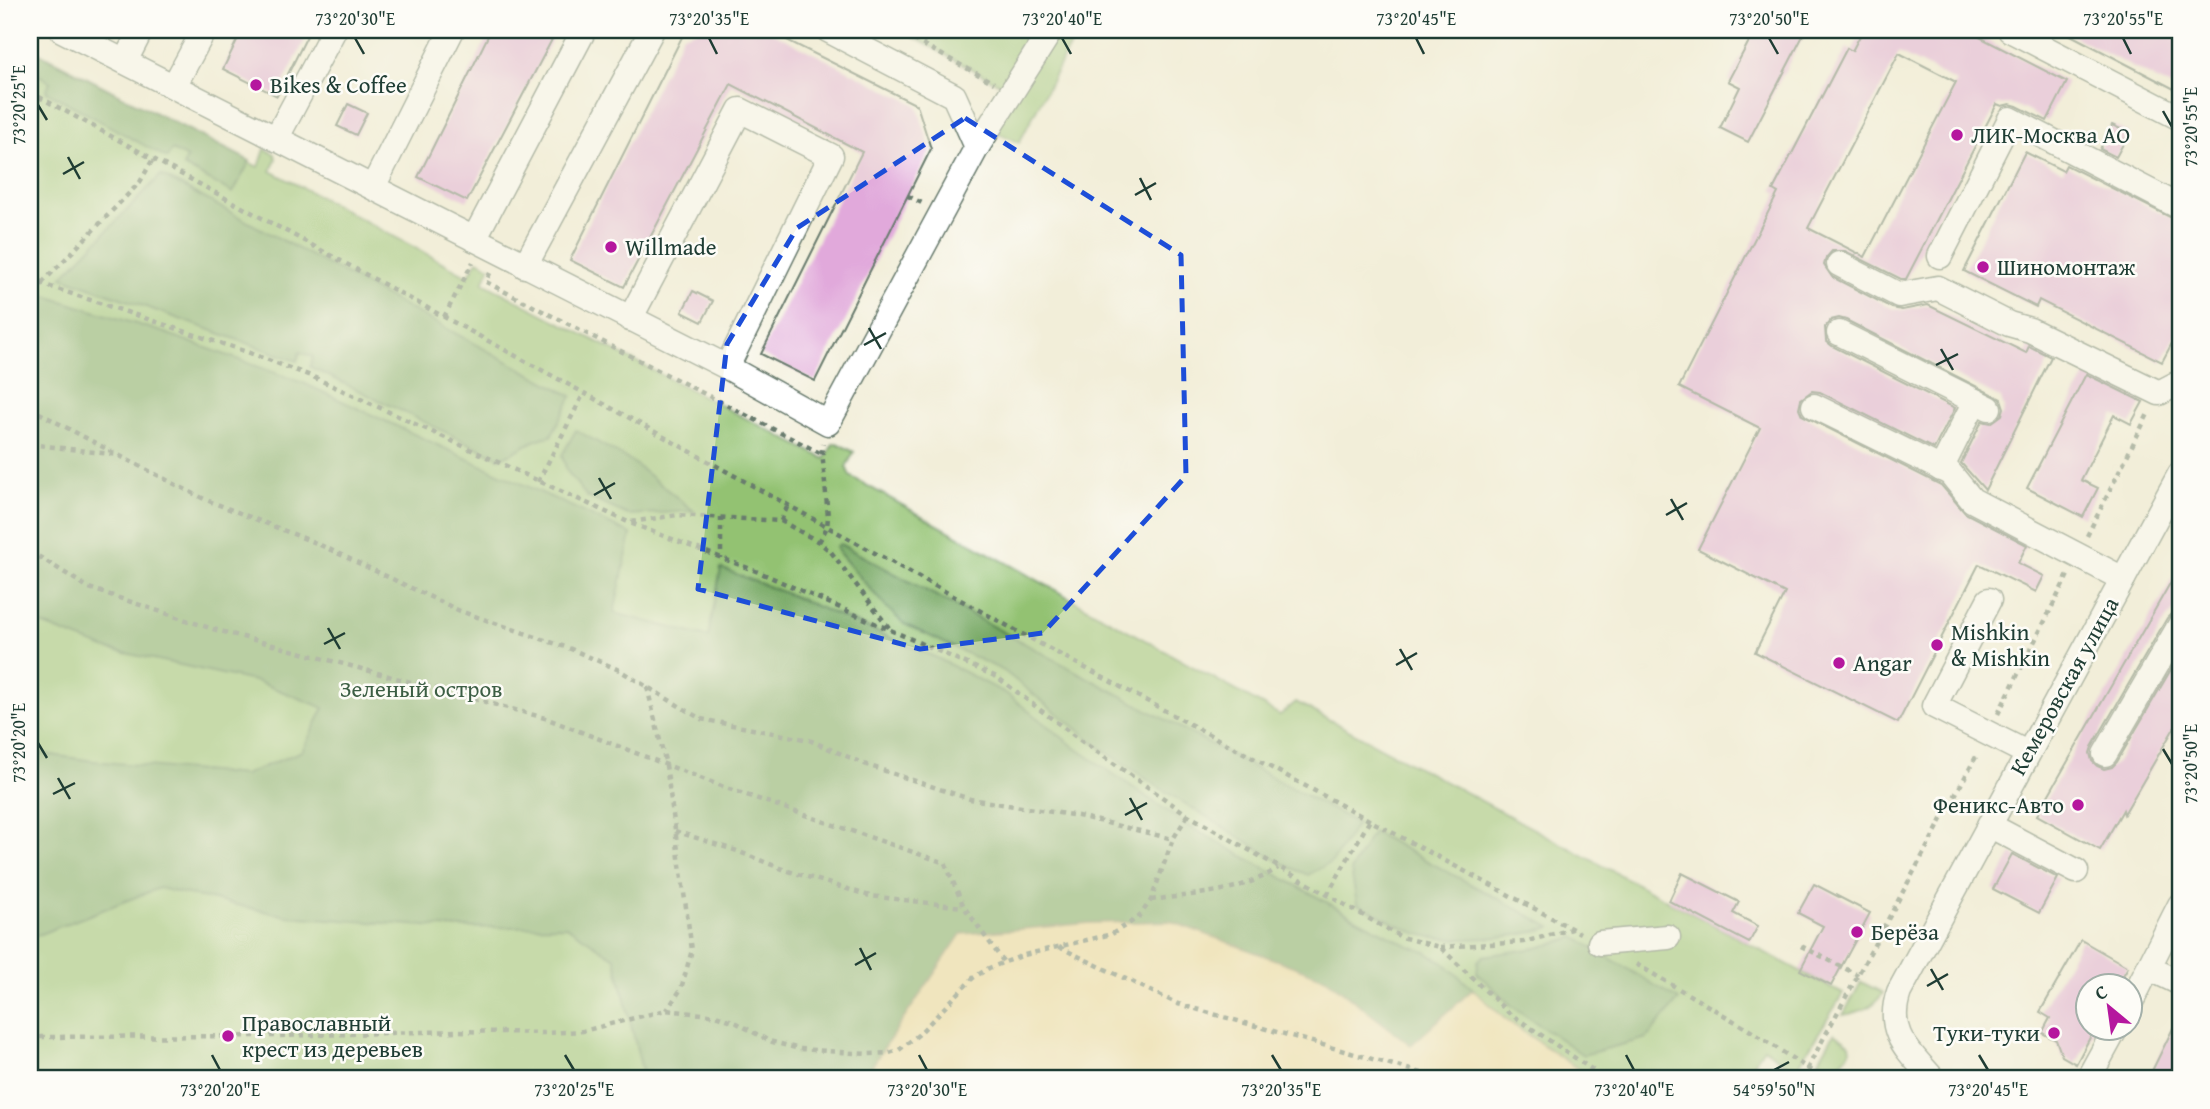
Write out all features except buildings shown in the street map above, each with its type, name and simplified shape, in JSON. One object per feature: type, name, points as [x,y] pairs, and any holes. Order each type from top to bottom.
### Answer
[{"type":"street","points":[[62,30],[373,187],[476,248],[525,266],[727,367],[828,423],[977,147],[1051,30]]},
{"type":"street","points":[[125,61],[141,30]]},
{"type":"street","points":[[174,86],[204,30]]},
{"type":"street","points":[[276,139],[334,30]]},
{"type":"street","points":[[373,187],[452,30]]},
{"type":"street","points":[[476,248],[584,30]]},
{"type":"street","points":[[525,266],[652,30]]},
{"type":"street","points":[[828,30],[954,96],[977,147]]},
{"type":"street","points":[[2010,30],[2180,118]]},
{"type":"street","points":[[630,319],[740,110],[831,156],[727,367]]},
{"type":"street","points":[[1940,256],[2010,120],[2180,207]]},
{"type":"street","points":[[1839,264],[1899,295],[1938,288],[2009,324],[2169,388]]},
{"type":"street","points":[[1839,333],[1982,404],[1941,469]]},
{"type":"street","points":[[1814,406],[1950,473],[1972,500],[2123,579]]},
{"type":"street","name":"Кемеровская улица","points":[[1933,1079],[1897,1034],[1893,1010],[1899,992],[2180,474]]},
{"type":"street","points":[[1989,600],[1934,706],[2027,753]]},
{"type":"street","points":[[2105,754],[2180,625]]},
{"type":"street","points":[[1989,825],[2076,871]]},
{"type":"street","points":[[2144,977],[2180,905]]},
{"type":"street","points":[[1600,943],[1668,937]]},
{"type":"street","points":[[2149,968],[2180,983]]},
{"type":"street","points":[[2088,1079],[2108,1042]]},
{"type":"path","points":[[896,30],[1005,89]]},
{"type":"path","points":[[30,92],[827,527],[1600,943]]},
{"type":"path","points":[[41,283],[140,182],[153,159]]},
{"type":"path","points":[[444,317],[474,260],[476,248]]},
{"type":"path","points":[[492,267],[486,282],[823,456],[827,527],[819,542]]},
{"type":"path","points":[[30,280],[311,376],[630,523],[891,629],[997,677],[1080,740],[1188,815],[1401,937],[1440,947],[1524,942],[1573,929]]},
{"type":"path","points":[[1808,1079],[1807,1069],[1988,733],[2078,555],[2169,388]]},
{"type":"path","points":[[538,482],[584,393]]},
{"type":"path","points":[[30,408],[204,499],[316,544],[460,611],[571,649],[619,670],[701,719],[809,740],[867,765],[970,799],[1078,816],[1172,839]]},
{"type":"path","points":[[30,444],[118,456]]},
{"type":"path","points":[[780,521],[788,505]]},
{"type":"path","points":[[630,523],[678,515],[780,521],[819,542],[831,552],[891,629]]},
{"type":"path","points":[[720,517],[721,558]]},
{"type":"path","points":[[30,551],[89,588],[213,629],[545,718],[729,789],[945,863],[964,907],[1003,961]]},
{"type":"path","points":[[647,687],[666,765],[692,950],[681,989],[666,1010]]},
{"type":"path","points":[[30,1037],[277,1036],[460,1031],[543,1033],[583,1031],[666,1010],[719,1016],[769,1041],[800,1049],[889,1053],[899,1050],[918,1035],[973,978],[1003,961],[1112,934],[1139,917],[1151,900],[1172,839],[1188,815]]},
{"type":"path","points":[[1327,895],[1370,820]]},
{"type":"path","points":[[675,831],[870,897],[964,907]]},
{"type":"path","points":[[1151,900],[1229,890],[1262,879],[1278,867]]},
{"type":"path","points":[[1801,946],[1858,975]]},
{"type":"path","points":[[1059,947],[1178,1004],[1443,1079]]},
{"type":"path","points":[[1440,947],[1509,1013],[1606,1079]]},
{"type":"path","points":[[1635,963],[1746,1028],[1824,1079]]},
{"type":"highlighted area","points":[[965,118],[1181,255],[1186,476],[1043,633],[920,649],[698,589],[727,344],[797,228]]},
{"type":"green space","points":[[900,30],[1078,30],[1019,143],[992,130],[1007,88]]},
{"type":"green space","name":"Зеленый остров","points":[[30,48],[256,166],[259,167],[265,149],[275,154],[276,159],[271,171],[468,276],[478,260],[490,267],[483,283],[825,459],[833,444],[837,443],[854,452],[846,467],[850,476],[1280,715],[1296,702],[1843,994],[1795,1071],[1764,1048],[1742,1079],[30,1079]]},
{"type":"green space","points":[[30,49],[250,161],[233,193],[183,166],[187,158],[172,150],[167,158],[46,91],[50,82],[37,74],[32,83],[30,82]]},
{"type":"green space","points":[[161,175],[572,396],[551,436],[499,458],[310,367],[313,357],[300,352],[297,361],[62,277]]},
{"type":"green space","points":[[30,291],[165,333],[303,383],[631,534],[614,613],[708,637],[721,568],[937,658],[1007,694],[1077,749],[1192,828],[1359,920],[1426,952],[1445,964],[1473,989],[1411,1046],[1325,978],[962,934],[863,1079],[644,1079],[615,958],[566,926],[452,928],[287,916],[159,888],[30,938],[30,752],[94,761],[244,775],[302,751],[324,708],[258,682],[107,649],[30,620]]},
{"type":"green space","points":[[576,430],[631,461],[694,511],[628,515],[587,497],[567,471],[562,455]]},
{"type":"green space","points":[[840,544],[1357,823],[1333,861],[1308,875],[1285,865],[1158,787],[1101,748],[1004,671],[904,624],[839,553],[836,547]]},
{"type":"green space","points":[[1373,832],[1551,927],[1484,938],[1446,938],[1416,933],[1357,904],[1351,870]]},
{"type":"green space","points":[[1575,937],[1679,1000],[1647,1038],[1583,1055],[1512,1006],[1477,973],[1478,961],[1483,956],[1537,948]]},
{"type":"green space","points":[[1861,982],[1883,993],[1866,1009],[1843,1015]]},
{"type":"green space","points":[[1834,1033],[1850,1044],[1851,1049],[1841,1062],[1826,1067],[1819,1060]]},
{"type":"sand","points":[[1170,921],[1325,978],[1411,1045],[1473,989],[1505,1019],[1593,1079],[863,1079],[961,934],[1089,923]]},
{"type":"place","name":"Bikes & Coffee","points":[[256,85]]},
{"type":"place","name":"ЛИК-Москва АО","points":[[1957,135]]},
{"type":"place","name":"Willmade","points":[[611,247]]},
{"type":"place","name":"Шиномонтаж","points":[[1983,267]]},
{"type":"place","name":"Mishkin & Mishkin","points":[[1937,645]]},
{"type":"place","name":"Angar","points":[[1839,663]]},
{"type":"place","name":"Феникс-Авто","points":[[2078,805]]},
{"type":"place","name":"Берёза","points":[[1857,932]]},
{"type":"place","name":"Туки-туки","points":[[2054,1033]]},
{"type":"place","name":"Православный крест из деревьев","points":[[228,1036]]}]
